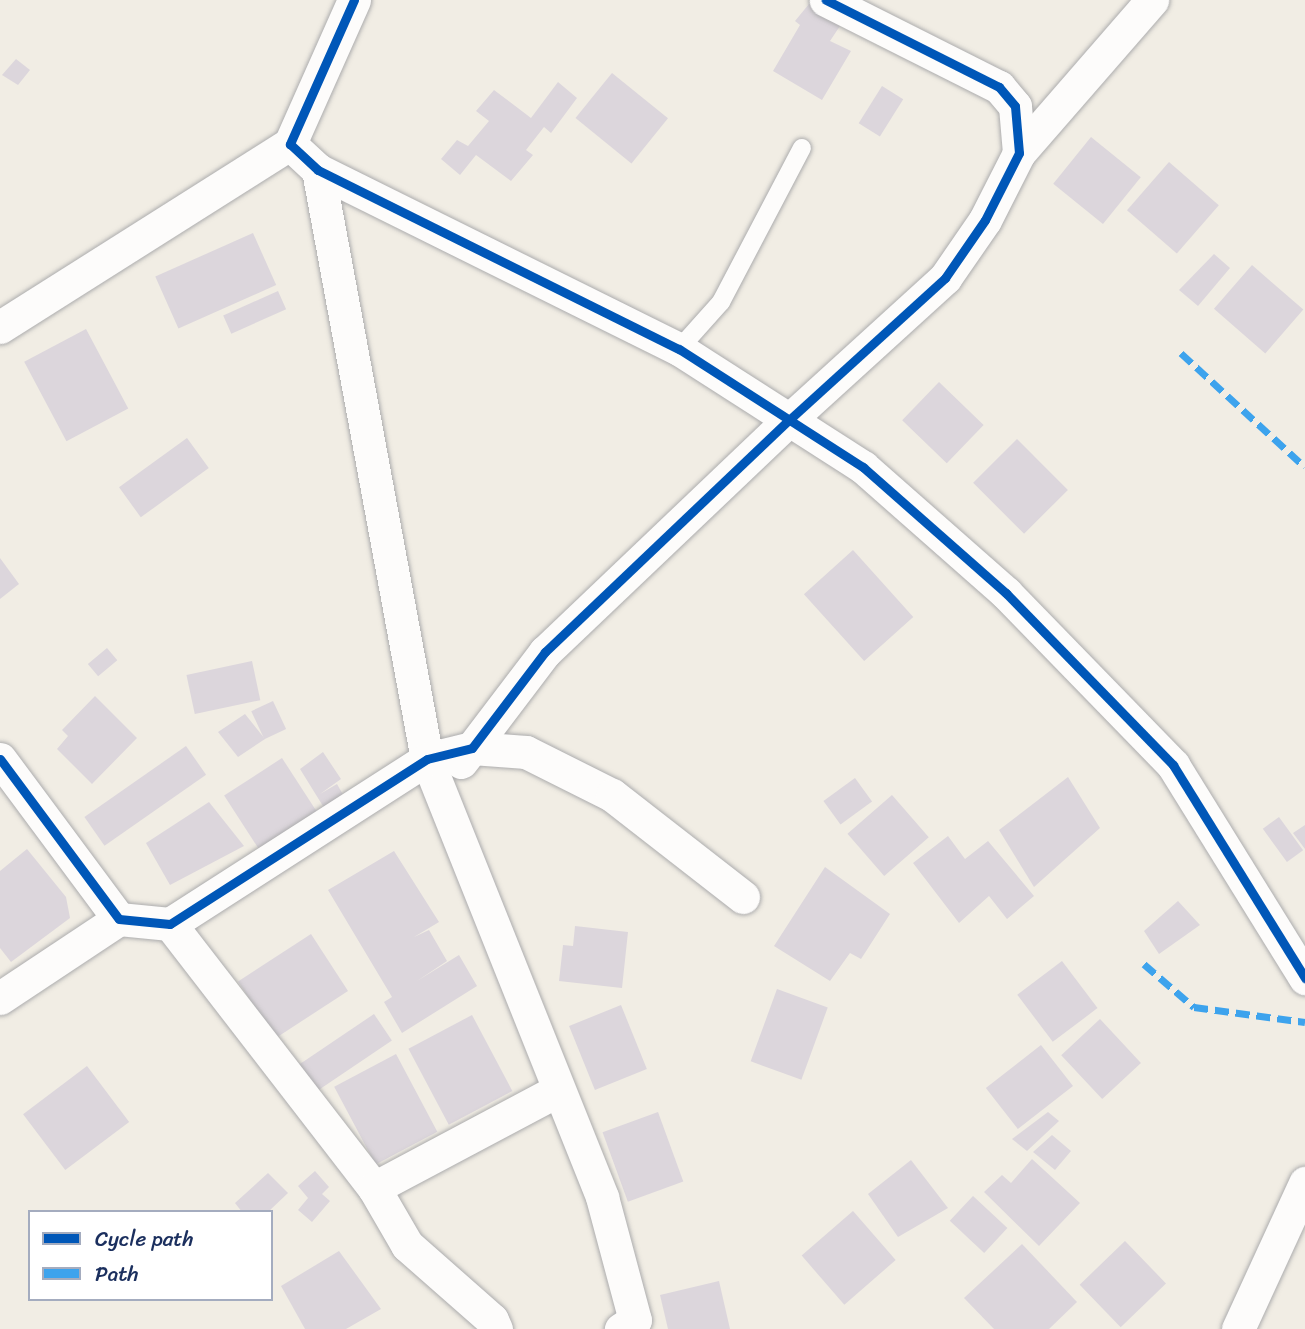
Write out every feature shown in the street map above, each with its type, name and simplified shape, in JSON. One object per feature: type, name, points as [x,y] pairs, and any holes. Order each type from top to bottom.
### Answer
[{"type":"street","points":[[0,327],[290,144],[354,0]]},
{"type":"street","points":[[826,0],[999,87],[1015,106],[1019,153]]},
{"type":"street","points":[[438,792],[545,652],[789,420],[945,278],[985,220],[1019,153],[1152,0]]},
{"type":"street","points":[[290,144],[318,170],[679,349],[863,467],[1006,593],[1173,765],[1305,978]]},
{"type":"street","points":[[318,170],[427,759],[602,1197],[635,1320],[621,1329]]},
{"type":"street","points":[[0,998],[119,919],[170,924],[427,759],[471,748],[526,752],[612,795],[743,897]]},
{"type":"street","points":[[0,759],[119,919]]},
{"type":"street","points":[[170,924],[374,1188],[407,1245],[492,1320],[496,1329]]},
{"type":"street","points":[[374,1188],[558,1090]]},
{"type":"street","points":[[1238,1329],[1305,1183]]},
{"type":"lane","points":[[679,349],[721,302],[802,148]]},
{"type":"building","points":[[809,4],[842,23],[830,41],[851,51],[822,100],[773,71],[800,25],[795,21]]},
{"type":"building","points":[[16,59],[30,70],[18,85],[2,75]]},
{"type":"building","points":[[612,73],[668,118],[631,163],[575,118]]},
{"type":"building","points":[[558,82],[577,98],[551,133],[544,127],[526,150],[533,155],[511,181],[476,155],[460,175],[441,159],[457,140],[468,146],[489,121],[476,111],[494,90],[531,118]]},
{"type":"building","points":[[882,86],[903,99],[880,137],[859,123]]},
{"type":"building","points":[[1091,137],[1141,177],[1103,224],[1053,184]]},
{"type":"building","points":[[1169,162],[1219,205],[1177,254],[1127,210]]},
{"type":"building","points":[[253,233],[276,285],[178,329],[155,277]]},
{"type":"building","points":[[1214,254],[1230,268],[1198,306],[1179,290]]},
{"type":"building","points":[[1252,265],[1303,310],[1265,353],[1214,309]]},
{"type":"building","points":[[278,291],[286,309],[231,334],[223,315]]},
{"type":"building","points":[[86,329],[128,408],[66,441],[24,362]]},
{"type":"building","points":[[939,382],[984,425],[947,463],[902,420]]},
{"type":"building","points":[[187,438],[209,468],[141,517],[119,487]]},
{"type":"building","points":[[1017,439],[1068,490],[1024,534],[973,483]]},
{"type":"building","points":[[853,550],[913,617],[864,661],[804,594]]},
{"type":"building","points":[[0,558],[19,584],[0,599]]},
{"type":"building","points":[[107,648],[117,660],[98,676],[88,664]]},
{"type":"building","points":[[252,661],[260,700],[195,714],[186,675]]},
{"type":"building","points":[[95,696],[137,738],[92,784],[57,749],[68,736],[62,730]]},
{"type":"building","points":[[273,701],[286,729],[264,739],[251,711]]},
{"type":"building","points":[[245,714],[265,739],[238,757],[218,732]]},
{"type":"building","points":[[186,746],[206,775],[105,846],[84,817]]},
{"type":"building","points":[[323,752],[341,779],[320,794],[337,784],[350,807],[331,819],[300,769]]},
{"type":"building","points":[[282,758],[318,814],[261,852],[224,796]]},
{"type":"building","points":[[1068,777],[1100,828],[1034,887],[999,830]]},
{"type":"building","points":[[855,778],[872,801],[840,824],[823,801]]},
{"type":"building","points":[[892,795],[929,837],[884,876],[847,834]]},
{"type":"building","points":[[209,802],[244,846],[170,885],[146,843]]},
{"type":"building","points":[[1279,817],[1303,850],[1287,862],[1263,829]]},
{"type":"building","points":[[1305,825],[1305,849],[1293,833]]},
{"type":"building","points":[[948,836],[965,859],[988,841],[1034,896],[1007,919],[989,896],[959,923],[913,863]]},
{"type":"building","points":[[27,849],[66,897],[70,918],[11,962],[0,948],[0,871]]},
{"type":"building","points":[[394,851],[439,922],[414,937],[429,930],[447,961],[417,981],[459,955],[477,986],[402,1033],[384,1002],[392,997],[328,890]]},
{"type":"building","points":[[825,867],[890,914],[861,959],[850,953],[830,981],[774,946]]},
{"type":"building","points":[[1178,901],[1200,925],[1159,954],[1144,931]]},
{"type":"building","points":[[575,926],[628,932],[622,988],[559,981],[563,945],[573,946]]},
{"type":"building","points":[[311,934],[348,991],[275,1038],[238,981]]},
{"type":"building","points":[[1062,961],[1098,1008],[1053,1042],[1017,995]]},
{"type":"building","points":[[777,989],[828,1007],[801,1080],[751,1061]]},
{"type":"building","points":[[621,1005],[647,1069],[595,1090],[569,1026]]},
{"type":"building","points":[[374,1014],[392,1041],[316,1092],[298,1065]]},
{"type":"building","points":[[472,1015],[512,1091],[449,1125],[408,1049]]},
{"type":"building","points":[[1100,1019],[1141,1063],[1102,1099],[1061,1055]]},
{"type":"building","points":[[1041,1045],[1073,1086],[1018,1129],[986,1088]]},
{"type":"building","points":[[396,1054],[437,1132],[376,1165],[334,1087]]},
{"type":"building","points":[[87,1066],[129,1122],[65,1170],[23,1114]]},
{"type":"building","points":[[658,1112],[683,1182],[628,1202],[603,1132]]},
{"type":"building","points":[[1048,1112],[1059,1121],[1027,1151],[1012,1139]]},
{"type":"building","points":[[1052,1135],[1071,1151],[1055,1170],[1033,1152]]},
{"type":"building","points":[[1032,1159],[1080,1203],[1039,1246],[984,1192],[1002,1175],[1011,1183]]},
{"type":"building","points":[[911,1160],[948,1208],[898,1237],[868,1194]]},
{"type":"building","points":[[315,1171],[329,1187],[322,1194],[330,1201],[312,1222],[298,1210],[308,1198],[298,1186]]},
{"type":"building","points":[[268,1173],[288,1193],[270,1210],[240,1210],[235,1203]]},
{"type":"building","points":[[973,1196],[1007,1228],[984,1253],[950,1221]]},
{"type":"building","points":[[853,1211],[896,1260],[844,1305],[802,1256]]},
{"type":"building","points":[[1125,1241],[1166,1283],[1121,1327],[1080,1285]]},
{"type":"building","points":[[1022,1244],[1077,1302],[1049,1329],[994,1329],[964,1298]]},
{"type":"building","points":[[339,1251],[381,1309],[346,1329],[305,1329],[281,1286]]},
{"type":"building","points":[[719,1281],[730,1329],[668,1329],[660,1295]]},
{"type":"marked path","points":[[1181,353],[1305,467]]},
{"type":"marked path","points":[[1144,964],[1194,1007],[1305,1022]]},
{"type":"cycle path","points":[[354,0],[290,144],[318,170],[679,349],[863,467],[1006,593],[1173,765],[1305,978]]},
{"type":"cycle path","points":[[0,759],[119,919],[170,924],[427,759],[472,748],[545,652],[789,420],[945,278],[985,220],[1019,153],[1015,106],[999,87],[826,0]]}]
